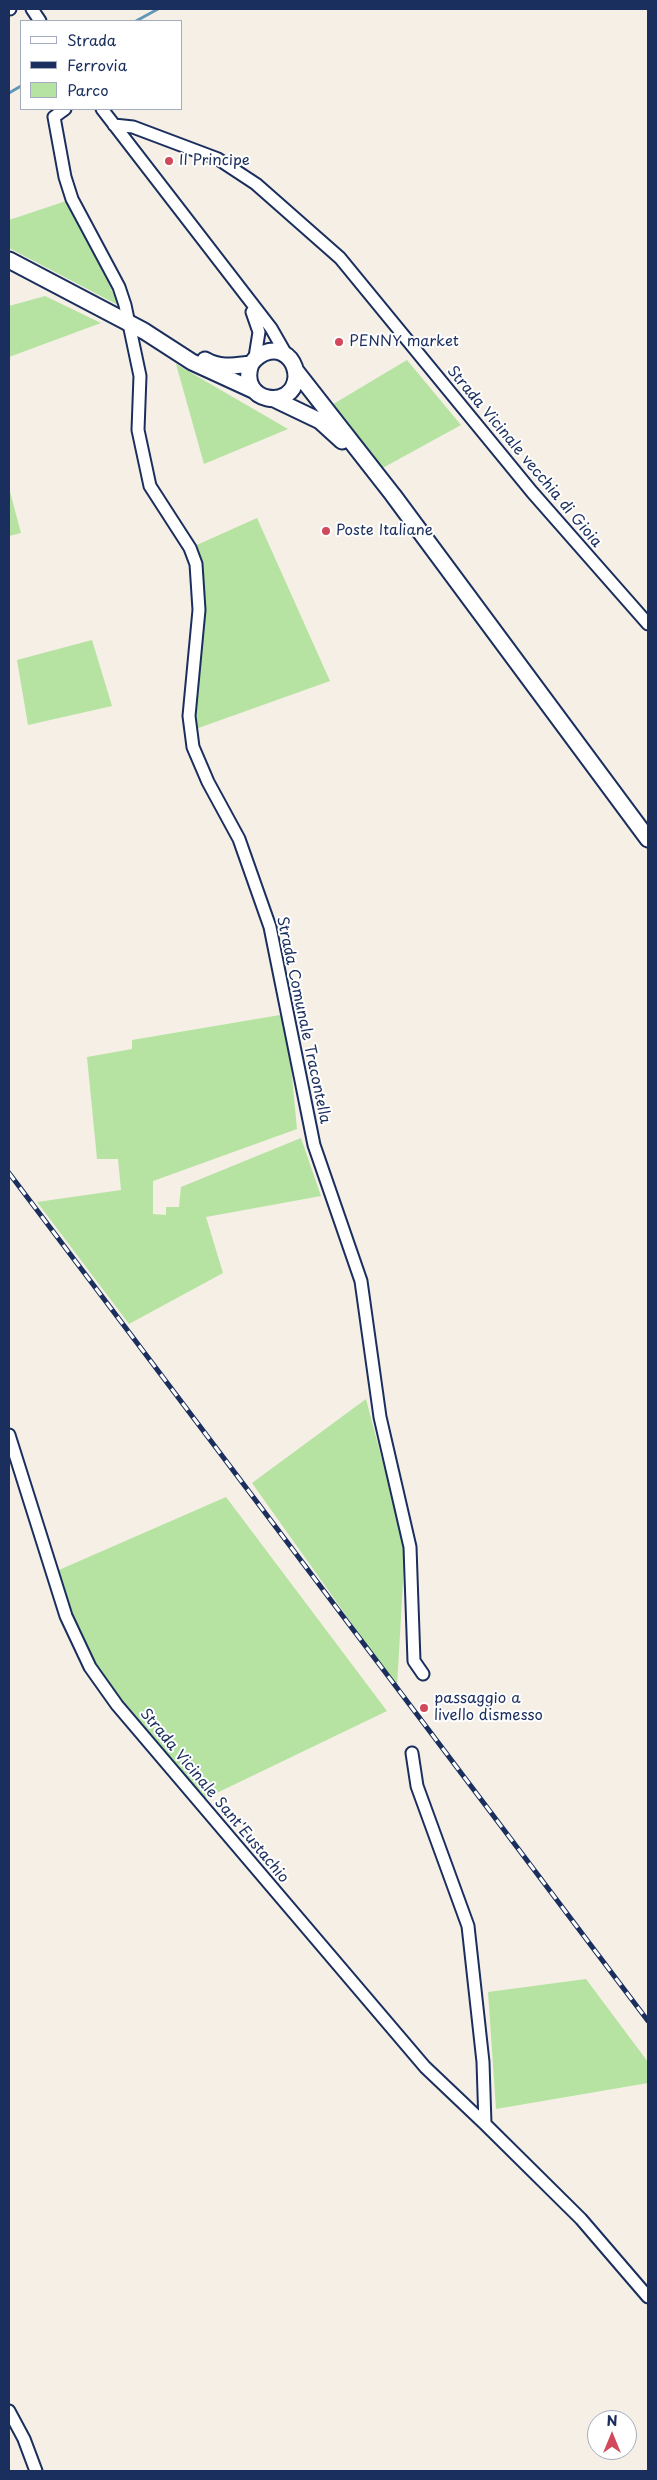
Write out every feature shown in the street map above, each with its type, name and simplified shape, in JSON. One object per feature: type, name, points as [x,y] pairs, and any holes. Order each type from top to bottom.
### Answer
[{"type":"main road","points":[[9,260],[128,323],[215,365],[232,367],[253,360],[267,351],[274,351],[287,356],[296,371],[393,495],[648,839]]},
{"type":"main road","points":[[144,331],[192,362],[253,390],[259,395],[274,399],[320,421],[352,449],[393,495]]},
{"type":"main road","points":[[253,360],[248,377],[253,390]]},
{"type":"main road","points":[[274,399],[288,393],[293,386],[296,371]]},
{"type":"street","points":[[32,9],[39,20]]},
{"type":"street","name":"Strada Comunale Tracontella","points":[[64,110],[54,117],[65,177],[72,199],[119,287],[128,323],[140,376],[138,430],[147,474],[153,491],[190,548],[196,564],[199,610],[189,708],[193,747],[208,782],[238,839],[270,926],[314,1145],[361,1281],[380,1417],[410,1547],[414,1661],[423,1674]]},
{"type":"street","points":[[103,110],[270,328],[287,356]]},
{"type":"street","name":"Strada Vicinale vecchia di Gioia","points":[[114,124],[140,130],[224,162],[256,184],[340,258],[519,477],[648,624]]},
{"type":"street","points":[[245,296],[260,332],[253,360]]},
{"type":"street","name":"Strada Vicinale Sant'Eustachio","points":[[9,1435],[29,1494],[61,1603],[84,1655],[99,1681],[220,1829],[413,2054],[447,2091],[485,2124],[581,2219],[648,2297]]},
{"type":"street","points":[[412,1753],[417,1786],[468,1926],[483,2062],[485,2124]]},
{"type":"street","points":[[9,2411],[24,2440],[36,2471]]},
{"type":"green space","points":[[72,199],[118,305],[9,248],[9,220]]},
{"type":"green space","points":[[45,296],[101,323],[9,357],[9,306]]},
{"type":"green space","points":[[407,360],[461,425],[379,470],[325,409]]},
{"type":"green space","points":[[176,364],[288,429],[204,464]]},
{"type":"green space","points":[[9,488],[21,533],[9,536]]},
{"type":"green space","points":[[257,518],[330,681],[190,731],[198,618],[190,548]]},
{"type":"green space","points":[[92,640],[112,706],[28,725],[17,660]]},
{"type":"green space","points":[[286,1014],[297,1129],[153,1181],[153,1214],[166,1215],[166,1207],[179,1207],[181,1187],[301,1138],[321,1196],[206,1217],[223,1273],[129,1324],[37,1202],[121,1190],[118,1159],[97,1159],[87,1057],[132,1049],[132,1040]]},
{"type":"green space","points":[[366,1399],[405,1547],[397,1687],[252,1483]]},
{"type":"green space","points":[[226,1497],[387,1711],[198,1802],[83,1655],[52,1573]]},
{"type":"green space","points":[[586,1979],[648,2062],[648,2083],[496,2109],[488,1992]]},
{"type":"waterway","points":[[138,20],[158,9]]},
{"type":"waterway","points":[[9,93],[20,87]]},
{"type":"railway","points":[[9,1173],[648,2021]]},
{"type":"place","name":"Il Principe","points":[[169,161]]},
{"type":"place","name":"PENNY market","points":[[339,342]]},
{"type":"place","name":"Poste Italiane","points":[[326,531]]},
{"type":"place","name":"passaggio a livello dismesso","points":[[424,1708]]}]
